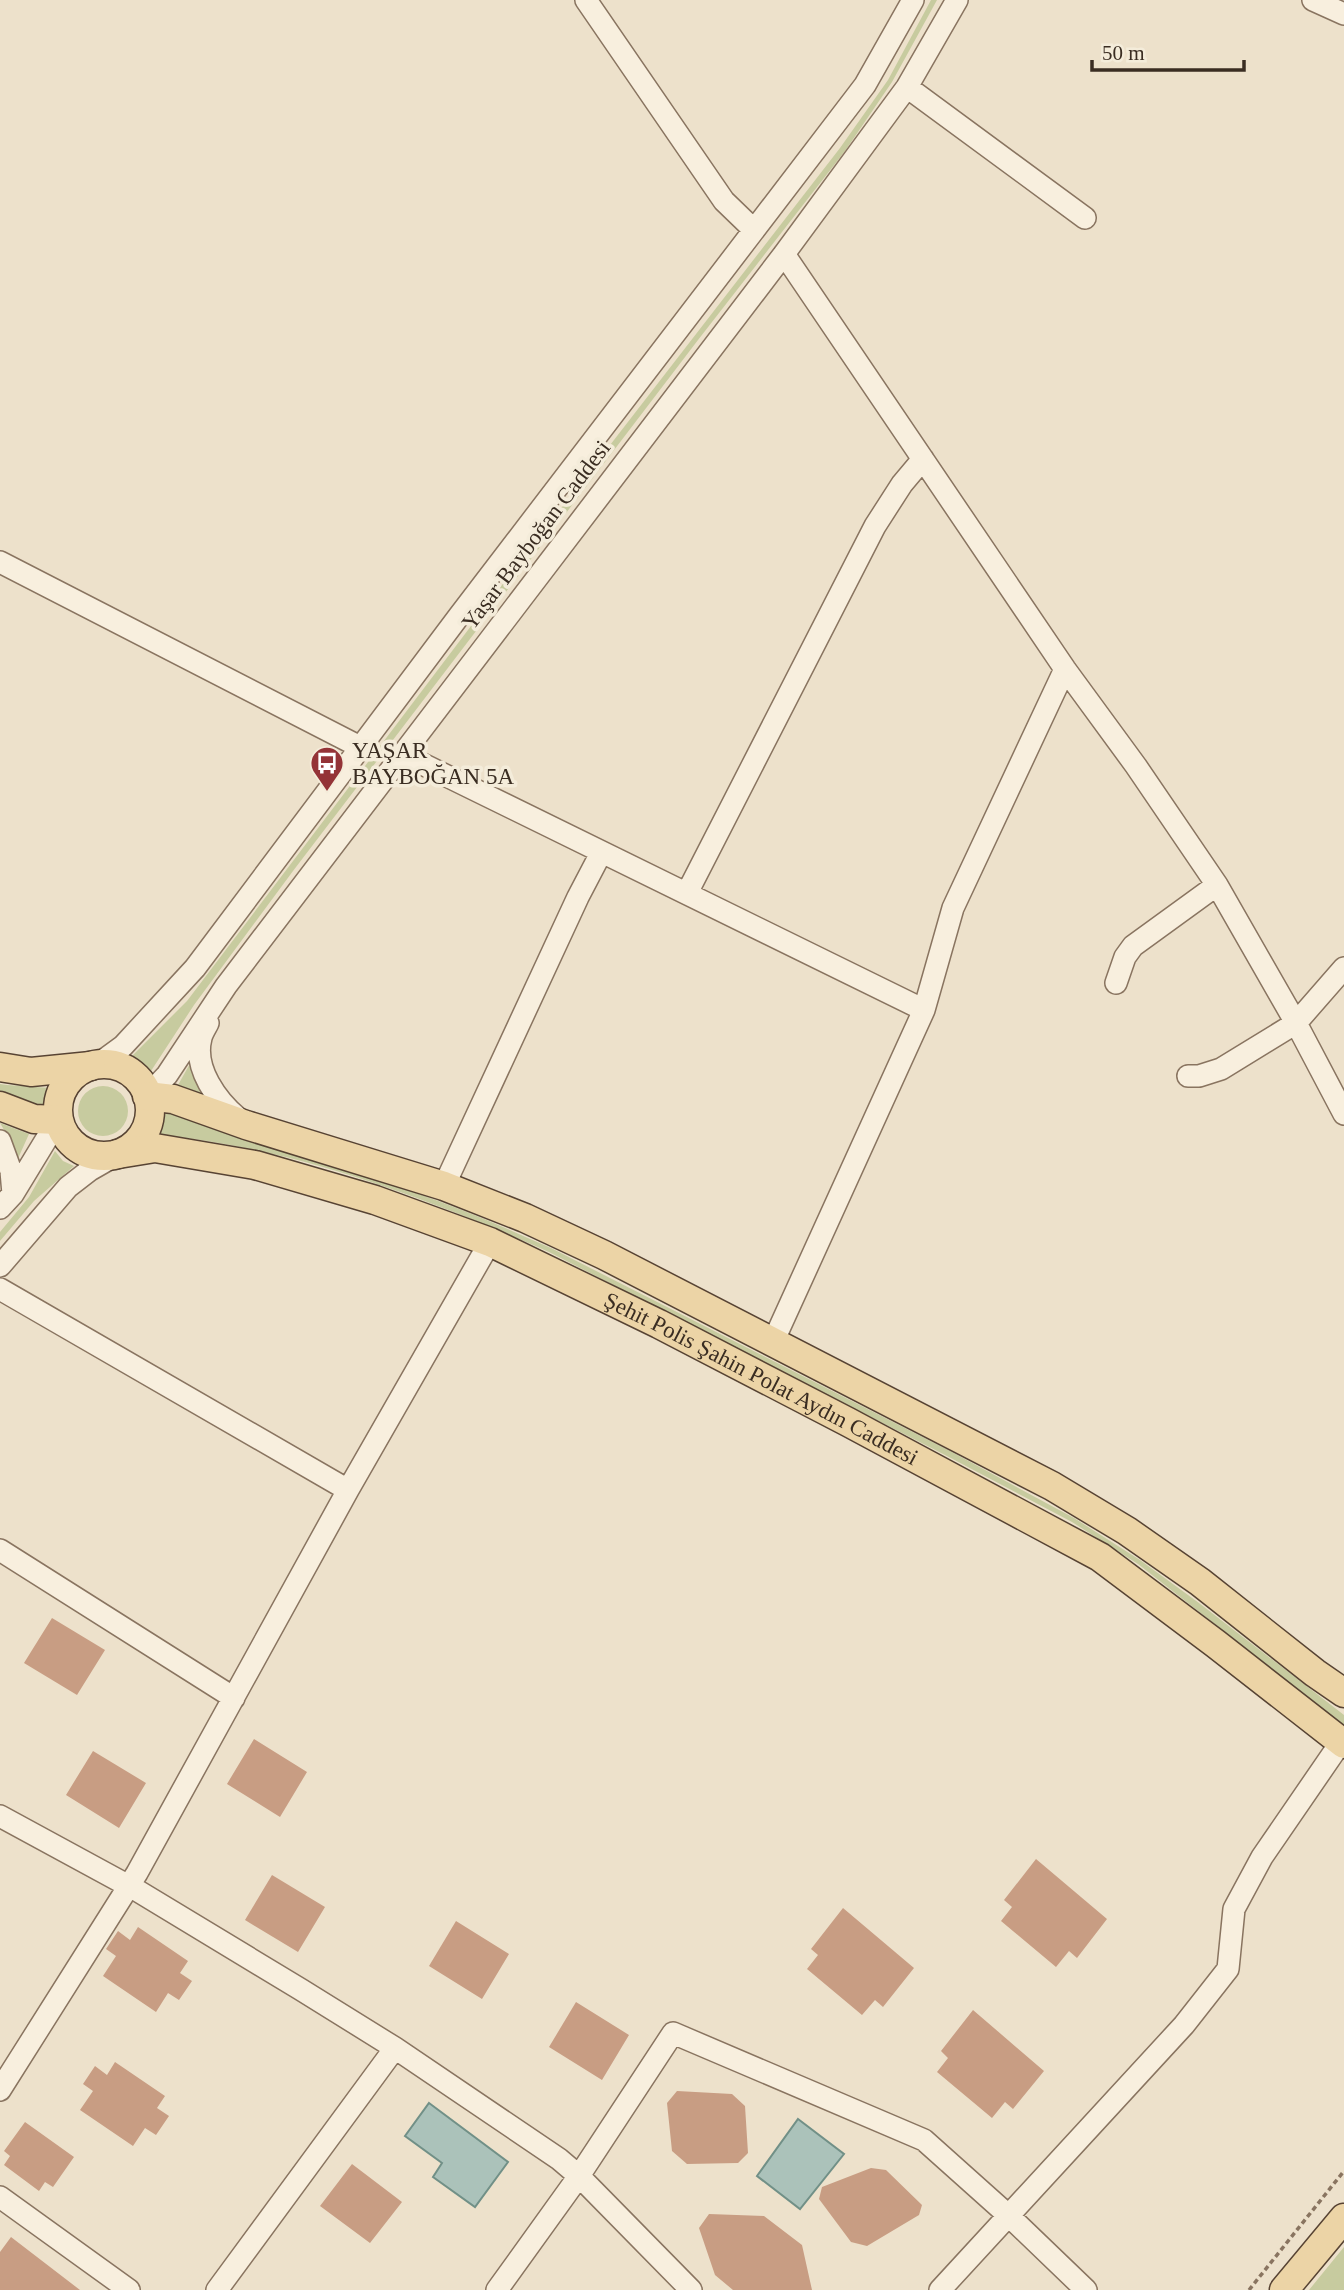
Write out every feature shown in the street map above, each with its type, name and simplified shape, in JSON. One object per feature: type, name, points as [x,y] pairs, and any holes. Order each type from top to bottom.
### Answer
[{"type":"main road","points":[[0,1067],[31,1072],[97,1065],[113,1065],[128,1071],[139,1082],[147,1096],[149,1117],[141,1137],[118,1154],[96,1155],[76,1147],[66,1137],[58,1120],[61,1093],[69,1080],[82,1070],[97,1065]]},
{"type":"main road","name":"Şehit Polis Şahin Polat Aydın Caddesi","points":[[147,1096],[173,1099],[246,1125],[444,1186],[604,1255],[1052,1486],[1127,1531],[1200,1582],[1344,1693]]},
{"type":"main road","points":[[0,1106],[34,1119],[58,1120]]},
{"type":"main road","name":"Şehit Polis Şahin Polat Aydın Caddesi","points":[[118,1154],[155,1147],[255,1165],[375,1200],[491,1242],[836,1415],[1100,1557],[1343,1743]]},
{"type":"main road","points":[[1284,2290],[1344,2218]]},
{"type":"street","points":[[586,0],[724,201],[754,230]]},
{"type":"street","name":"Yaşar Bayboğan Caddesi","points":[[97,1065],[123,1046],[195,968],[459,616],[865,85],[914,0]]},
{"type":"street","name":"Yaşar Bayboğan Caddesi","points":[[147,1096],[167,1075],[226,986],[784,254],[907,86],[957,0]]},
{"type":"street","points":[[1313,0],[1344,15]]},
{"type":"street","points":[[907,86],[1085,218]]},
{"type":"street","points":[[784,254],[1065,669],[1136,766],[1217,885],[1296,1023],[1344,1114]]},
{"type":"street","points":[[687,893],[875,526],[902,484],[923,459]]},
{"type":"street","points":[[0,562],[362,748]]},
{"type":"street","points":[[773,1342],[924,1010],[953,908],[1065,669]]},
{"type":"street","points":[[402,754],[924,1010]]},
{"type":"street","points":[[444,1186],[601,853]]},
{"type":"street","points":[[1116,984],[1125,957],[1133,946],[1217,885]]},
{"type":"street","points":[[1188,1076],[1199,1076],[1221,1069],[1296,1023],[1344,968]]},
{"type":"street","points":[[226,986],[200,1038],[202,1072],[223,1106],[246,1125]]},
{"type":"street","points":[[6,1201],[58,1120]]},
{"type":"street","points":[[0,1141],[11,1171],[6,1201]]},
{"type":"street","points":[[0,1266],[68,1187],[118,1154]]},
{"type":"street","points":[[0,2090],[129,1886],[348,1490],[491,1242]]},
{"type":"street","points":[[0,1289],[348,1490]]},
{"type":"street","points":[[0,1550],[234,1698]]},
{"type":"street","points":[[940,2290],[1184,2025],[1228,1969],[1234,1909],[1262,1857],[1343,1743]]},
{"type":"street","points":[[0,1816],[129,1886],[396,2048],[559,2159],[691,2290]]},
{"type":"street","points":[[496,2290],[579,2176],[673,2033],[924,2140],[1086,2290]]},
{"type":"street","points":[[217,2290],[396,2048]]},
{"type":"street","points":[[0,2197],[129,2290]]},
{"type":"path","points":[[1248,2290],[1344,2171]]},
{"type":"green space","points":[[931,0],[937,0],[892,82],[845,151],[293,871],[194,1005],[151,1071],[130,1058],[187,1001],[518,564],[840,148],[888,80]]},
{"type":"green space","points":[[196,1053],[213,1099],[178,1085]]},
{"type":"green space","points":[[0,1084],[51,1088],[41,1108],[0,1092]]},
{"type":"green space","points":[[103,1086],[120,1094],[128,1111],[120,1128],[103,1136],[86,1128],[78,1111],[86,1094]]},
{"type":"green space","points":[[165,1111],[413,1192],[517,1233],[950,1451],[1074,1518],[1140,1560],[1344,1715],[1344,1725],[1138,1564],[1072,1522],[947,1456],[549,1252],[407,1194],[308,1163],[208,1141],[158,1135]]},
{"type":"green space","points":[[0,1123],[29,1134],[16,1163],[11,1142]]},
{"type":"green space","points":[[55,1151],[63,1161],[74,1166],[34,1201],[0,1241],[0,1232],[29,1197]]},
{"type":"green space","points":[[1344,2247],[1344,2290],[1309,2290]]},
{"type":"water","points":[[429,2103],[508,2162],[475,2207],[433,2177],[442,2163],[405,2136]]},
{"type":"water","points":[[798,2119],[844,2154],[800,2209],[757,2176]]},
{"type":"building","points":[[52,1618],[105,1650],[77,1695],[24,1663]]},
{"type":"building","points":[[254,1739],[307,1772],[280,1817],[227,1784]]},
{"type":"building","points":[[93,1751],[146,1783],[119,1828],[66,1795]]},
{"type":"building","points":[[1036,1859],[1107,1919],[1077,1958],[1069,1951],[1056,1967],[1001,1921],[1012,1907],[1004,1900]]},
{"type":"building","points":[[272,1875],[325,1907],[298,1952],[245,1920]]},
{"type":"building","points":[[843,1908],[914,1968],[883,2007],[875,2000],[862,2015],[807,1969],[818,1955],[811,1949]]},
{"type":"building","points":[[456,1921],[509,1954],[482,1999],[429,1966]]},
{"type":"building","points":[[138,1927],[188,1961],[180,1973],[192,1981],[179,2000],[168,1993],[156,2012],[103,1976],[116,1956],[106,1949],[118,1931],[130,1940]]},
{"type":"building","points":[[576,2002],[629,2035],[602,2080],[549,2047]]},
{"type":"building","points":[[973,2010],[1044,2071],[1013,2109],[1005,2102],[992,2118],[937,2072],[948,2058],[941,2051]]},
{"type":"building","points":[[115,2062],[165,2096],[157,2108],[169,2116],[156,2135],[145,2128],[133,2146],[80,2110],[93,2091],[83,2084],[95,2066],[107,2075]]},
{"type":"building","points":[[677,2091],[732,2094],[745,2106],[748,2153],[738,2163],[687,2164],[672,2151],[667,2103]]},
{"type":"building","points":[[25,2122],[74,2157],[53,2187],[45,2182],[39,2191],[4,2165],[10,2156],[4,2151]]},
{"type":"building","points":[[352,2164],[402,2202],[370,2243],[320,2206]]},
{"type":"building","points":[[871,2168],[886,2170],[922,2205],[919,2215],[867,2246],[851,2242],[819,2199],[822,2187]]},
{"type":"building","points":[[709,2214],[764,2216],[802,2245],[812,2290],[733,2290],[715,2275],[699,2228]]},
{"type":"building","points":[[11,2237],[80,2290],[0,2290],[0,2252]]},
{"type":"place","name":"YAŞAR BAYBOĞAN 5A","points":[[327,793]]}]
